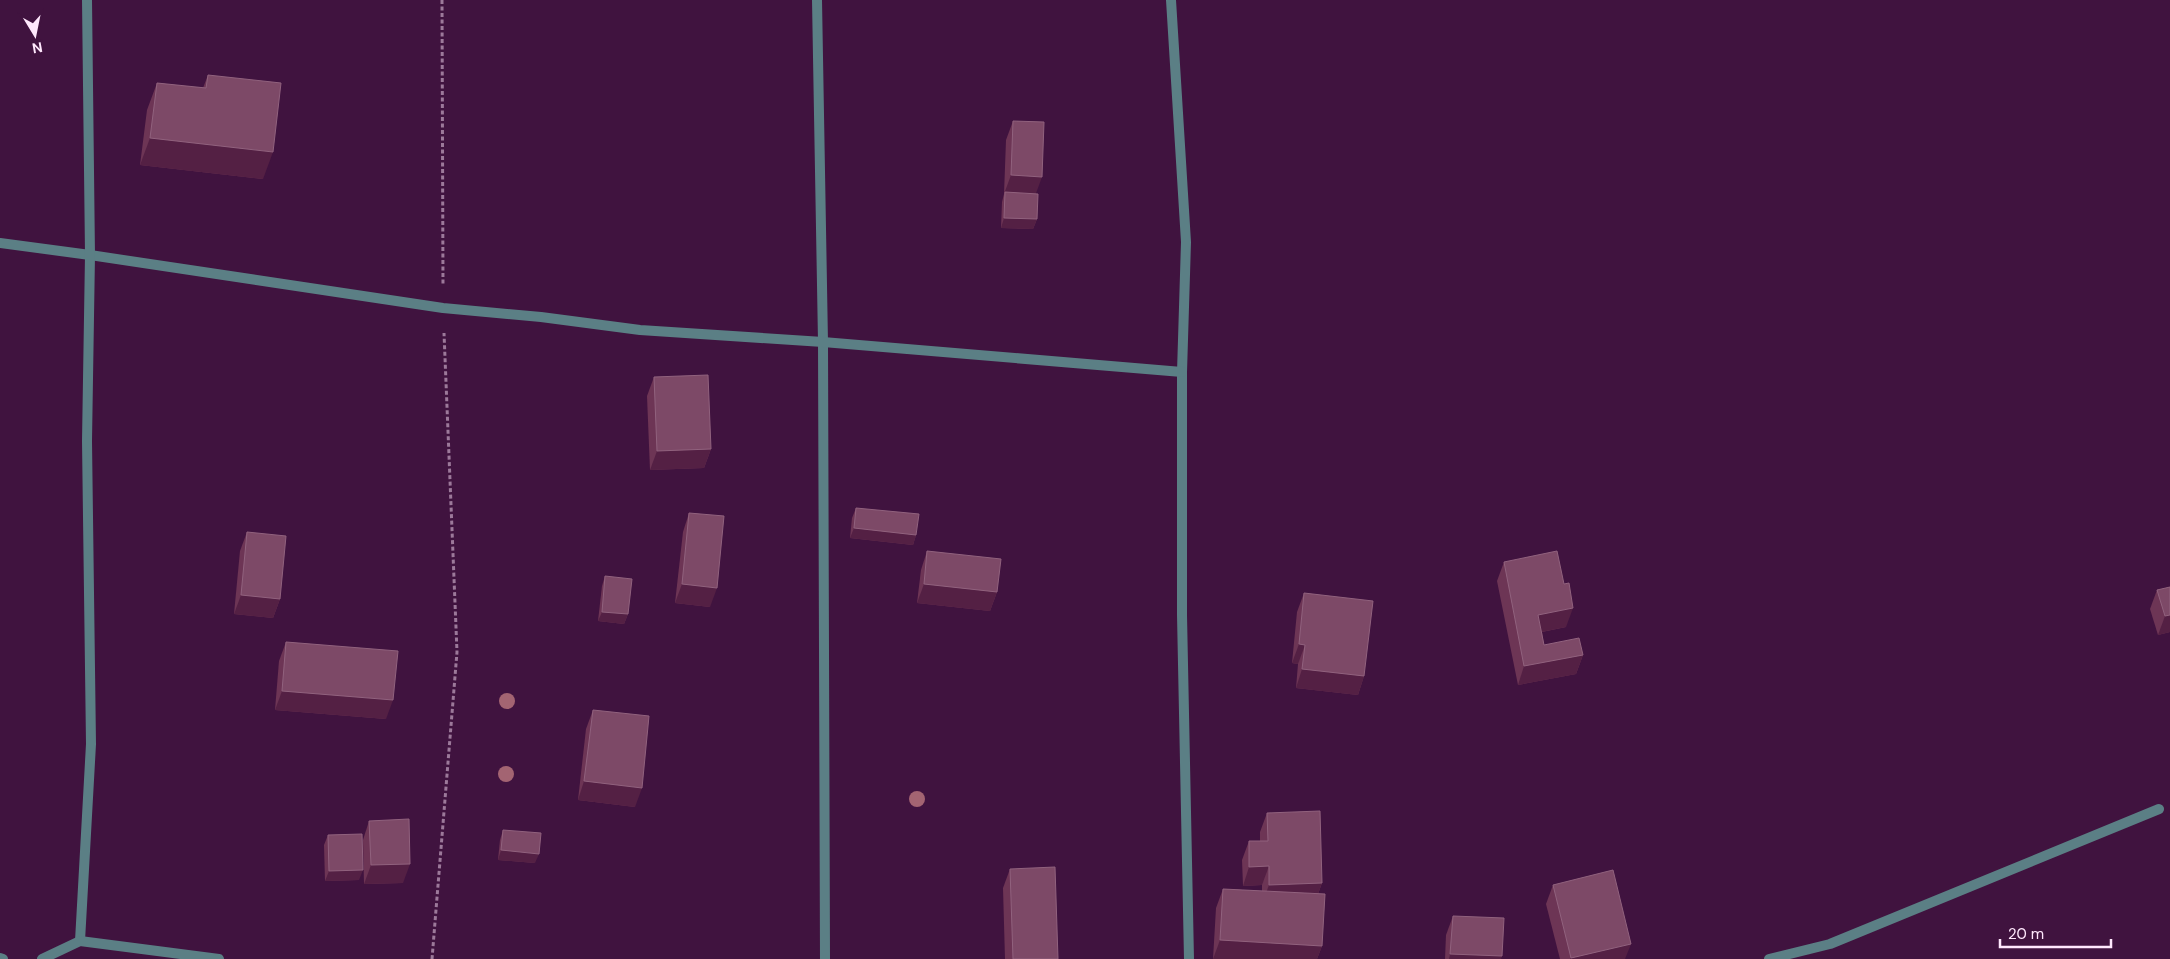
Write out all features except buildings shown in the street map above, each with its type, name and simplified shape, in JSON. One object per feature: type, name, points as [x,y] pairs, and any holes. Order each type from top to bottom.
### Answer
[{"type":"street","points":[[80,941],[91,744],[87,441],[90,254],[87,0]]},
{"type":"street","points":[[817,0],[823,342],[825,959]]},
{"type":"street","points":[[1171,0],[1186,242],[1182,372],[1182,614],[1189,959]]},
{"type":"street","points":[[0,243],[90,254],[443,308],[541,317],[640,330],[823,342],[1182,372]]},
{"type":"street","points":[[1769,959],[1830,944],[2159,809]]},
{"type":"street","points":[[42,959],[80,941],[219,959]]},
{"type":"path","points":[[432,959],[457,652],[443,308],[442,0]]}]
